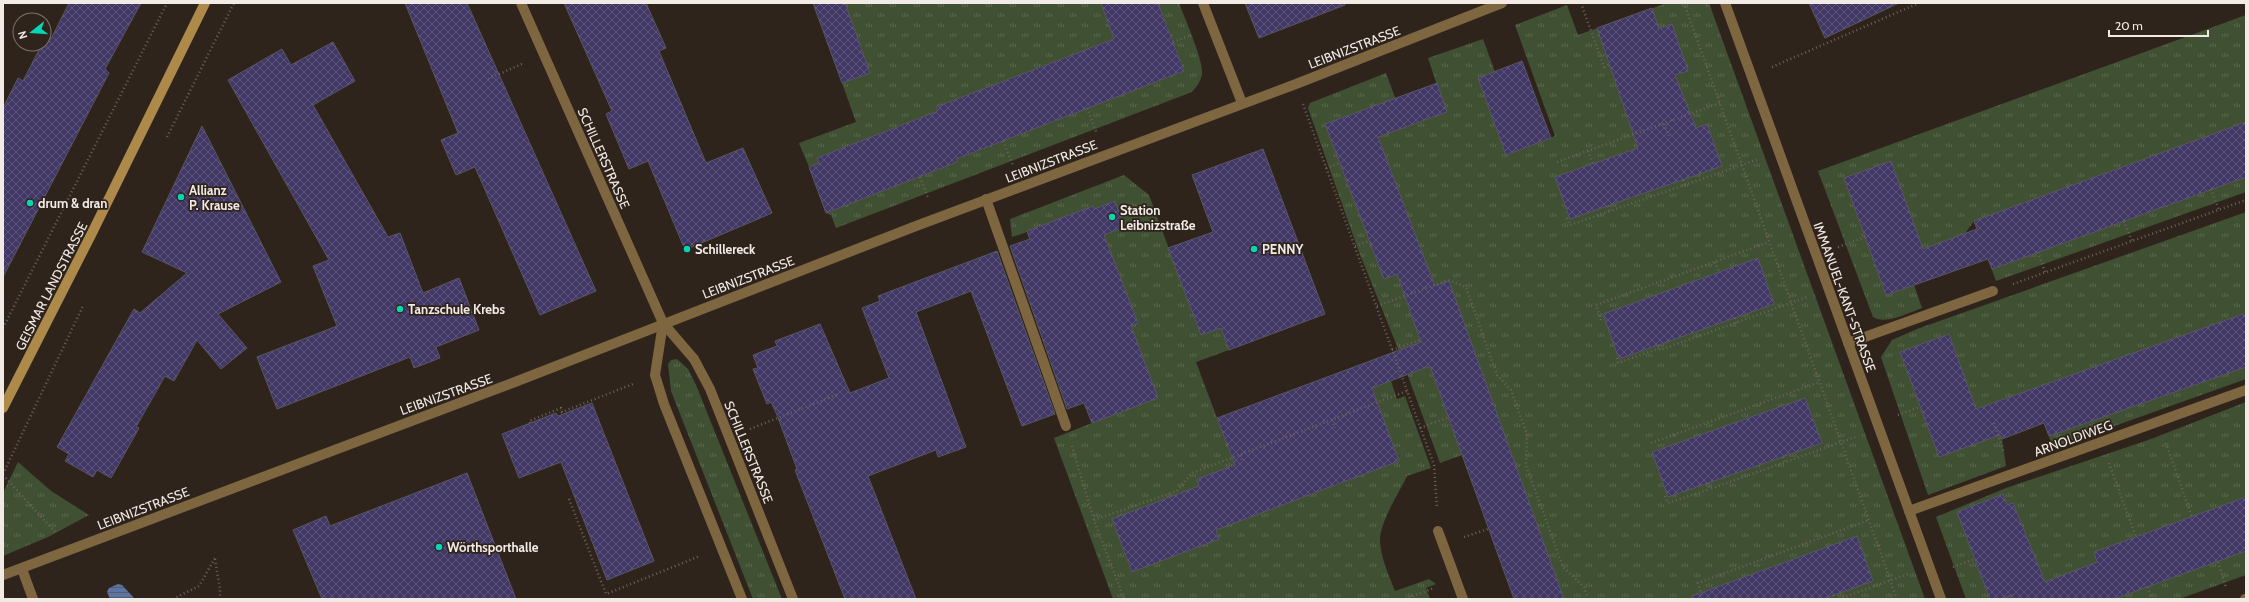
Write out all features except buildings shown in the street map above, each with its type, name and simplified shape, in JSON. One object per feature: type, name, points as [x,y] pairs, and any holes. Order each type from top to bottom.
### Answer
[{"type":"main road","name":"GEISMAR LANDSTRASSE","points":[[3,408],[205,3]]},
{"type":"street","name":"SCHILLERSTRASSE","points":[[522,3],[663,323],[694,359],[710,389],[794,599]]},
{"type":"street","points":[[1203,3],[1242,103]]},
{"type":"street","name":"LEIBNIZSTRASSE","points":[[3,575],[515,382],[663,323],[986,199],[1296,84],[1502,3]]},
{"type":"street","name":"IMMANUEL-KANT-STRASSE","points":[[1725,3],[1941,599]]},
{"type":"street","points":[[986,199],[1066,426]]},
{"type":"street","points":[[1848,343],[1993,291]]},
{"type":"street","points":[[663,323],[656,375],[664,404],[742,599]]},
{"type":"street","name":"ARNOLDIWEG","points":[[1909,511],[2246,390]]},
{"type":"street","points":[[1438,531],[1463,599]]},
{"type":"street","points":[[22,569],[33,599]]},
{"type":"path","points":[[3,328],[167,3]]},
{"type":"path","points":[[166,138],[234,3]]},
{"type":"path","points":[[1581,3],[1604,67],[1610,64]]},
{"type":"path","points":[[1684,3],[1896,599]]},
{"type":"path","points":[[1752,76],[1919,3]]},
{"type":"path","points":[[488,79],[544,54]]},
{"type":"path","points":[[1296,84],[1434,466],[1438,531]]},
{"type":"path","points":[[1557,162],[1720,103]]},
{"type":"path","points":[[1087,108],[1105,155]]},
{"type":"path","points":[[1664,124],[1669,137]]},
{"type":"path","points":[[1003,141],[1021,186]]},
{"type":"path","points":[[1588,151],[1593,164]]},
{"type":"path","points":[[1326,168],[1340,163]]},
{"type":"path","points":[[1568,218],[1570,225],[1733,168]]},
{"type":"path","points":[[1683,180],[1685,185]]},
{"type":"path","points":[[2211,189],[2219,210]]},
{"type":"path","points":[[1993,291],[2246,200]]},
{"type":"path","points":[[1608,206],[1610,211]]},
{"type":"path","points":[[2124,221],[2132,241]]},
{"type":"path","points":[[1816,254],[1865,237]]},
{"type":"path","points":[[1355,246],[1369,241]]},
{"type":"path","points":[[1601,320],[1596,305],[1769,242]]},
{"type":"path","points":[[2038,252],[2045,272]]},
{"type":"path","points":[[1715,262],[1718,272]]},
{"type":"path","points":[[1377,306],[1448,280],[1466,287],[1496,375],[1511,390],[1527,434],[1526,465],[1563,567],[1584,586],[1588,599]]},
{"type":"path","points":[[54,531],[3,474],[83,305]]},
{"type":"path","points":[[1617,358],[1618,363],[1659,347],[1660,350],[1782,306]]},
{"type":"path","points":[[1735,318],[1736,323]]},
{"type":"path","points":[[1392,350],[1420,340]]},
{"type":"path","points":[[530,423],[529,421],[561,408],[562,412],[656,375]]},
{"type":"path","points":[[1651,443],[1820,382]]},
{"type":"path","points":[[1094,520],[1177,491],[1192,473],[1407,392]]},
{"type":"path","points":[[729,437],[836,395],[835,393]]},
{"type":"path","points":[[1420,428],[1449,417]]},
{"type":"path","points":[[1332,420],[1335,428]]},
{"type":"path","points":[[2158,422],[2192,517]]},
{"type":"path","points":[[1994,423],[2012,474]]},
{"type":"path","points":[[1066,426],[1094,520],[1124,599]]},
{"type":"path","points":[[1665,496],[1668,504],[1880,428]]},
{"type":"path","points":[[2102,442],[2136,537]]},
{"type":"path","points":[[1240,455],[1243,462]]},
{"type":"path","points":[[1783,457],[1785,462]]},
{"type":"path","points":[[1708,484],[1710,489]]},
{"type":"path","points":[[569,499],[606,594],[721,547]]},
{"type":"path","points":[[1703,599],[1698,583],[1869,520]]},
{"type":"path","points":[[173,599],[199,586],[215,558],[220,599]]},
{"type":"path","points":[[2218,562],[2228,592]]},
{"type":"path","points":[[1405,599],[1456,580]]},
{"type":"path","points":[[1839,599],[1883,583]]},
{"type":"path","points":[[2148,587],[2152,599]]},
{"type":"path","points":[[1833,595],[1835,599]]},
{"type":"green space","points":[[845,3],[1179,3],[1200,59],[1202,74],[1192,92],[836,228],[831,215],[826,213],[957,162],[956,159],[1184,70],[1167,25],[1153,24],[937,107],[938,111],[817,158],[819,163],[809,167],[799,143],[856,122],[842,83],[870,73]]},
{"type":"green space","points":[[1667,3],[1709,3],[1925,599],[1564,599],[1498,442],[1440,463],[1397,346],[1359,252],[1308,108],[1310,103],[1386,73],[1406,127],[1446,112],[1428,58],[1483,39],[1495,72],[1478,78],[1507,155],[1555,136],[1515,25],[1567,5],[1578,35]]},
{"type":"green space","points":[[2246,15],[2246,192],[1996,281],[1974,221],[1933,278],[1914,285],[1922,308],[1891,319],[1884,320],[1873,317],[1818,171]]},
{"type":"green space","points":[[1124,175],[1149,195],[1201,335],[1221,328],[1229,350],[1196,362],[1226,442],[1391,381],[1397,399],[1405,396],[1431,468],[1407,476],[1384,524],[1381,532],[1380,546],[1385,566],[1395,591],[1429,579],[1436,584],[1426,588],[1430,599],[1113,599],[1054,438],[1092,423],[1027,232],[1012,237],[1010,219]]},
{"type":"green space","points":[[2246,212],[2246,379],[2053,448],[2032,389],[1990,406],[2002,439],[2006,466],[1928,495],[1881,357],[1892,340],[1917,329]]},
{"type":"green space","points":[[677,359],[688,369],[696,385],[782,599],[753,599],[671,391],[668,364],[671,360]]},
{"type":"green space","points":[[2246,402],[2246,575],[2179,599],[1966,599],[1936,517],[2006,488],[2151,439]]},
{"type":"green space","points":[[18,462],[51,491],[89,515],[48,537],[3,556],[3,493]]},
{"type":"water","points":[[118,584],[122,585],[135,599],[110,599],[107,592],[109,588]]},
{"type":"place","name":"Allianz P. Krause","points":[[181,197]]},
{"type":"place","name":"drum & dran","points":[[30,203]]},
{"type":"place","name":"Station Leibnizstraße","points":[[1112,217]]},
{"type":"place","name":"Schillereck","points":[[687,249]]},
{"type":"place","name":"PENNY","points":[[1254,249]]},
{"type":"place","name":"Tanzschule Krebs","points":[[400,309]]},
{"type":"place","name":"Wörthsporthalle","points":[[439,547]]}]
